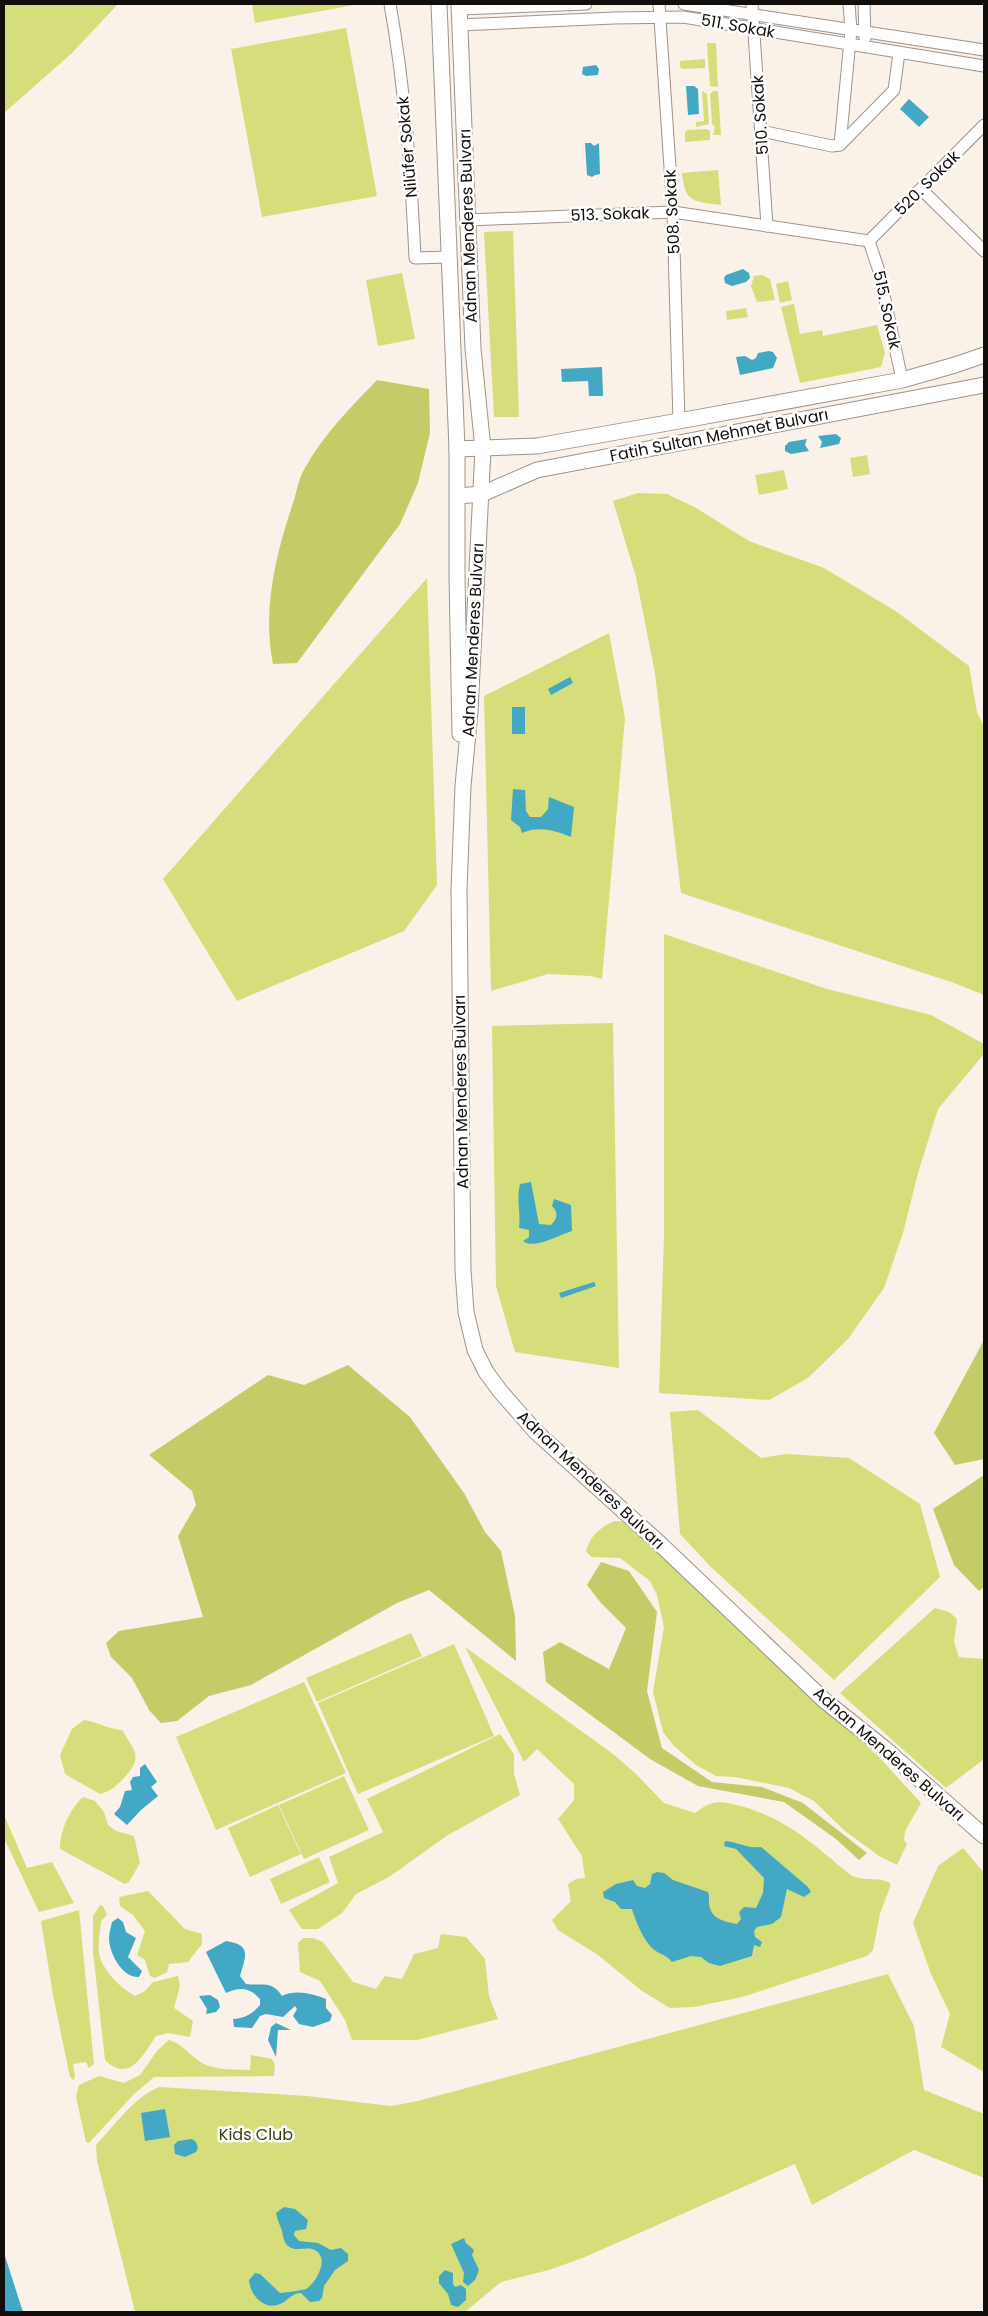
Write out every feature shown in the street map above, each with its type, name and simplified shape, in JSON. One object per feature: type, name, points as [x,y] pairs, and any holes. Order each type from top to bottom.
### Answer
[{"type":"main road","name":"Adnan Menderes Bulvarı","points":[[439,4],[457,449],[456,576],[463,786]]},
{"type":"main road","name":"Adnan Menderes Bulvarı","points":[[459,6],[473,348],[483,448],[470,711],[463,786],[459,890],[463,1270],[466,1312],[475,1350],[486,1372],[500,1391],[536,1432],[658,1542],[825,1701],[884,1748],[984,1836]]},
{"type":"main road","name":"Fatih Sultan Mehmet Bulvarı","points":[[457,449],[537,446],[679,421],[902,380],[984,355]]},
{"type":"main road","name":"Fatih Sultan Mehmet Bulvarı","points":[[458,496],[482,494],[538,470],[984,385]]},
{"type":"street","name":"Nilüfer Sokak","points":[[390,4],[398,48],[410,159],[415,258],[449,256]]},
{"type":"street","points":[[459,6],[586,4]]},
{"type":"street","name":"508. Sokak","points":[[659,4],[673,212],[679,421]]},
{"type":"street","name":"511. Sokak","points":[[684,4],[753,9],[851,30],[984,50]]},
{"type":"street","points":[[840,145],[851,30],[849,4]]},
{"type":"street","points":[[864,4],[866,32],[864,47]]},
{"type":"street","name":"510. Sokak","points":[[753,9],[767,226]]},
{"type":"street","name":"511. Sokak","points":[[460,25],[683,17],[984,66]]},
{"type":"street","points":[[761,131],[832,146],[840,145],[894,90],[899,52]]},
{"type":"street","name":"520. Sokak","points":[[869,241],[984,125]]},
{"type":"street","points":[[921,189],[984,251]]},
{"type":"street","name":"513. Sokak","points":[[468,220],[673,212],[869,241]]},
{"type":"street","name":"515. Sokak","points":[[869,241],[879,271],[902,380]]},
{"type":"green space","points":[[4,4],[118,4],[72,53],[4,113]]},
{"type":"green space","points":[[252,4],[360,4],[255,23]]},
{"type":"green space","points":[[346,28],[377,196],[262,217],[231,49]]},
{"type":"green space","points":[[707,43],[716,43],[718,87],[710,86]]},
{"type":"green space","points":[[705,59],[705,68],[682,69],[680,67],[680,61]]},
{"type":"green space","points":[[702,91],[707,94],[709,124],[696,127],[696,122],[704,121]]},
{"type":"green space","points":[[713,91],[718,91],[721,135],[713,135],[715,127],[712,124],[710,94]]},
{"type":"green space","points":[[707,129],[710,131],[710,140],[685,142],[687,130]]},
{"type":"green space","points":[[718,170],[721,205],[697,201],[688,195],[683,183],[682,173]]},
{"type":"green space","points":[[513,231],[519,417],[494,417],[484,232]]},
{"type":"green space","points":[[402,273],[415,339],[378,346],[366,280]]},
{"type":"green space","points":[[762,275],[770,279],[775,300],[757,302],[751,286],[754,276]]},
{"type":"green space","points":[[788,281],[792,300],[780,303],[776,284]]},
{"type":"green space","points":[[794,304],[800,334],[822,330],[823,336],[877,325],[885,353],[881,367],[800,383],[781,307]]},
{"type":"green space","points":[[746,308],[748,317],[727,320],[726,311]]},
{"type":"green space","points":[[377,380],[429,389],[430,433],[418,483],[400,524],[297,663],[273,664],[269,623],[273,581],[282,540],[300,479],[320,444]]},
{"type":"green space","points":[[867,455],[870,474],[853,477],[850,458]]},
{"type":"green space","points":[[784,470],[788,489],[759,495],[755,475]]},
{"type":"green space","points":[[638,493],[667,494],[696,508],[749,541],[824,568],[897,612],[969,666],[977,712],[984,727],[984,995],[954,983],[681,893],[655,673],[636,577],[613,501]]},
{"type":"green space","points":[[427,578],[437,885],[404,931],[237,1001],[163,879]]},
{"type":"green space","points":[[609,633],[625,718],[602,979],[591,976],[548,974],[491,991],[484,696]]},
{"type":"green space","points":[[664,934],[827,989],[931,1015],[984,1044],[984,1054],[938,1109],[918,1173],[903,1233],[884,1288],[848,1339],[808,1378],[769,1400],[659,1393],[664,1233]]},
{"type":"green space","points":[[613,1023],[619,1368],[515,1352],[496,1286],[492,1026]]},
{"type":"green space","points":[[984,1340],[984,1459],[955,1465],[934,1433]]},
{"type":"green space","points":[[348,1365],[410,1417],[464,1493],[485,1532],[501,1551],[515,1616],[516,1661],[429,1590],[397,1603],[251,1685],[209,1696],[177,1721],[161,1723],[149,1710],[132,1678],[111,1657],[106,1643],[119,1631],[203,1617],[178,1536],[196,1505],[192,1491],[149,1455],[268,1375],[304,1385]]},
{"type":"green space","points":[[698,1410],[761,1458],[786,1454],[849,1458],[920,1504],[940,1577],[834,1680],[711,1567],[680,1534],[670,1412]]},
{"type":"green space","points":[[984,1475],[984,1587],[979,1591],[954,1565],[933,1509]]},
{"type":"green space","points":[[615,1521],[627,1522],[787,1674],[879,1757],[921,1803],[905,1831],[904,1840],[907,1844],[897,1865],[879,1856],[845,1831],[814,1801],[789,1788],[735,1777],[716,1776],[696,1765],[674,1746],[663,1732],[653,1692],[664,1627],[657,1595],[650,1581],[620,1558],[591,1557],[586,1551],[597,1532]]},
{"type":"green space","points":[[601,1562],[629,1571],[657,1612],[647,1691],[662,1748],[712,1782],[762,1787],[803,1803],[867,1853],[859,1860],[836,1839],[784,1802],[698,1786],[650,1759],[546,1682],[543,1652],[560,1642],[609,1669],[626,1628],[601,1603],[587,1585]]},
{"type":"green space","points":[[935,1608],[949,1612],[957,1619],[954,1642],[959,1657],[984,1659],[984,1759],[946,1788],[840,1693]]},
{"type":"green space","points":[[411,1633],[422,1656],[317,1702],[306,1678]]},
{"type":"green space","points":[[454,1644],[494,1736],[358,1794],[318,1703]]},
{"type":"green space","points":[[465,1647],[613,1754],[635,1773],[664,1803],[695,1813],[707,1805],[717,1802],[734,1804],[753,1810],[775,1819],[795,1831],[851,1875],[861,1879],[882,1880],[891,1884],[880,1914],[873,1950],[867,1956],[742,1997],[694,2007],[670,2008],[642,1991],[598,1955],[558,1930],[552,1920],[571,1901],[568,1884],[576,1879],[585,1878],[582,1856],[558,1819],[574,1800],[574,1784],[537,1749],[524,1762]]},
{"type":"green space","points":[[304,1682],[346,1773],[216,1830],[176,1737]]},
{"type":"green space","points":[[84,1720],[122,1730],[134,1750],[135,1760],[129,1772],[113,1788],[100,1794],[65,1774],[60,1755],[72,1729]]},
{"type":"green space","points":[[500,1734],[514,1754],[514,1774],[520,1795],[448,1835],[389,1877],[356,1894],[342,1913],[318,1929],[302,1929],[289,1910],[338,1883],[329,1857],[383,1832],[367,1799]]},
{"type":"green space","points":[[344,1776],[369,1830],[304,1859],[279,1805]]},
{"type":"green space","points":[[83,1797],[95,1801],[104,1812],[108,1825],[116,1831],[134,1836],[140,1863],[129,1882],[125,1884],[60,1849],[60,1842],[67,1820]]},
{"type":"green space","points":[[278,1805],[301,1854],[250,1877],[228,1828]]},
{"type":"green space","points":[[4,1815],[27,1868],[52,1862],[74,1903],[39,1912],[4,1838]]},
{"type":"green space","points":[[963,1848],[984,1873],[984,2072],[941,2047],[950,2014],[931,1974],[913,1923],[938,1866]]},
{"type":"green space","points":[[319,1857],[330,1882],[281,1904],[270,1879]]},
{"type":"green space","points":[[148,1891],[185,1929],[202,1934],[202,1944],[188,1962],[169,1964],[167,1972],[155,1978],[150,1976],[145,1960],[137,1955],[145,1931],[133,1915],[120,1906],[119,1897]]},
{"type":"green space","points":[[100,1905],[103,1906],[107,1915],[101,1921],[99,1954],[110,1975],[119,1985],[135,1996],[145,1991],[153,1982],[178,1976],[180,1986],[174,2008],[193,2021],[190,2037],[168,2033],[156,2036],[135,2064],[128,2068],[114,2067],[105,2060],[93,1952],[93,1916]]},
{"type":"green space","points":[[79,1910],[94,2064],[89,2068],[86,2062],[73,2064],[75,2076],[73,2080],[70,2077],[53,1995],[41,1921]]},
{"type":"green space","points":[[441,1934],[466,1937],[485,1959],[489,1996],[498,2019],[417,2040],[352,2040],[345,2020],[320,1981],[300,1972],[298,1943],[303,1938],[313,1938],[323,1942],[353,1982],[376,1989],[385,1976],[402,1979],[414,1954],[438,1948]]},
{"type":"green space","name":"Kids Club","points":[[888,1974],[914,2026],[924,2090],[984,2114],[984,2178],[914,2150],[812,2205],[795,2164],[585,2257],[549,2270],[501,2282],[465,2312],[135,2312],[97,2161],[96,2145],[133,2105],[159,2087],[307,2096],[391,2106],[418,2101]]},
{"type":"green space","points":[[169,2040],[182,2047],[199,2061],[217,2068],[250,2070],[251,2055],[272,2059],[275,2065],[274,2076],[154,2077],[133,2095],[89,2143],[86,2142],[76,2097],[79,2085],[99,2076],[124,2083],[140,2075],[157,2051]]},
{"type":"water","points":[[596,65],[599,69],[598,75],[586,76],[582,74],[583,67]]},
{"type":"water","points":[[686,86],[694,86],[698,89],[699,114],[688,115]]},
{"type":"water","points":[[909,99],[929,117],[919,127],[900,109]]},
{"type":"water","points":[[585,143],[591,143],[594,146],[599,143],[600,174],[592,177],[587,175]]},
{"type":"water","points":[[743,269],[749,273],[750,278],[746,282],[732,286],[725,283],[724,278],[726,275]]},
{"type":"water","points":[[773,352],[777,358],[773,368],[740,375],[736,357],[745,356],[752,360],[756,358],[758,353]]},
{"type":"water","points":[[602,367],[603,396],[589,396],[588,381],[562,382],[561,369]]},
{"type":"water","points":[[836,434],[841,438],[839,444],[820,448],[822,442],[818,436]]},
{"type":"water","points":[[807,439],[805,445],[809,451],[791,454],[785,451],[785,446],[789,442]]},
{"type":"water","points":[[570,677],[573,683],[551,695],[548,689]]},
{"type":"water","points":[[512,707],[525,707],[525,734],[512,734]]},
{"type":"water","points":[[513,789],[525,790],[526,811],[530,817],[541,817],[548,809],[549,797],[574,807],[571,837],[541,829],[522,833],[520,827],[511,820]]},
{"type":"water","points":[[531,1182],[539,1224],[551,1225],[555,1220],[556,1214],[552,1206],[554,1199],[571,1205],[572,1231],[540,1243],[533,1244],[523,1241],[529,1237],[529,1230],[519,1228],[519,1190],[520,1184]]},
{"type":"water","points":[[594,1282],[596,1286],[561,1298],[559,1293]]},
{"type":"water","points":[[145,1764],[157,1782],[151,1787],[158,1796],[127,1825],[114,1814],[120,1807],[125,1791],[132,1790],[130,1782],[133,1777],[140,1776],[140,1768]]},
{"type":"water","points":[[725,1841],[761,1847],[808,1887],[811,1892],[804,1897],[787,1889],[781,1917],[772,1924],[757,1927],[754,1931],[755,1937],[762,1942],[760,1947],[754,1945],[752,1956],[720,1966],[709,1963],[701,1957],[691,1956],[672,1962],[655,1951],[646,1941],[632,1909],[621,1909],[615,1902],[604,1898],[603,1892],[616,1884],[633,1880],[637,1886],[645,1888],[650,1884],[652,1874],[657,1872],[664,1873],[673,1880],[708,1892],[709,1906],[714,1915],[721,1920],[737,1924],[741,1919],[739,1912],[744,1907],[756,1908],[763,1893],[764,1878],[736,1849],[724,1846]]},
{"type":"water","points":[[118,1918],[123,1922],[126,1932],[136,1938],[128,1957],[142,1971],[139,1977],[133,1976],[122,1969],[111,1951],[109,1938],[112,1922]]},
{"type":"water","points":[[226,1941],[240,1945],[244,1949],[245,1958],[240,1976],[246,1984],[270,1986],[282,1996],[299,1993],[326,1999],[326,2008],[332,2015],[330,2021],[313,2027],[299,2024],[293,2016],[297,2009],[295,2006],[283,2017],[266,2014],[260,2016],[252,2028],[234,2027],[233,2019],[245,2017],[251,2013],[260,2005],[260,1999],[252,1992],[244,1989],[226,1993],[206,1952]]},
{"type":"water","points":[[210,1995],[218,2000],[220,2007],[216,2012],[206,2014],[207,2009],[199,1996]]},
{"type":"water","points":[[276,2023],[291,2030],[278,2030],[276,2057],[268,2040],[271,2027]]},
{"type":"water","points":[[165,2109],[170,2137],[145,2141],[141,2113]]},
{"type":"water","points":[[192,2139],[196,2142],[198,2148],[196,2152],[185,2157],[175,2154],[174,2145],[178,2141]]},
{"type":"water","points":[[284,2207],[295,2209],[308,2220],[306,2229],[295,2231],[294,2235],[299,2241],[318,2243],[331,2250],[341,2248],[348,2254],[348,2261],[335,2270],[324,2286],[322,2298],[319,2301],[310,2302],[301,2293],[295,2294],[283,2303],[274,2306],[269,2305],[263,2303],[255,2296],[250,2286],[249,2280],[255,2273],[260,2274],[280,2293],[302,2290],[306,2289],[319,2274],[322,2263],[317,2251],[313,2249],[292,2248],[285,2242],[276,2213]]},
{"type":"water","points":[[464,2238],[466,2243],[474,2250],[472,2255],[479,2270],[475,2280],[468,2286],[463,2282],[464,2273],[451,2244]]},
{"type":"water","points":[[4,2253],[23,2312],[4,2312]]},
{"type":"water","points":[[445,2270],[453,2273],[453,2284],[455,2287],[461,2285],[466,2289],[466,2300],[458,2307],[451,2305],[448,2294],[439,2283],[439,2276]]}]
